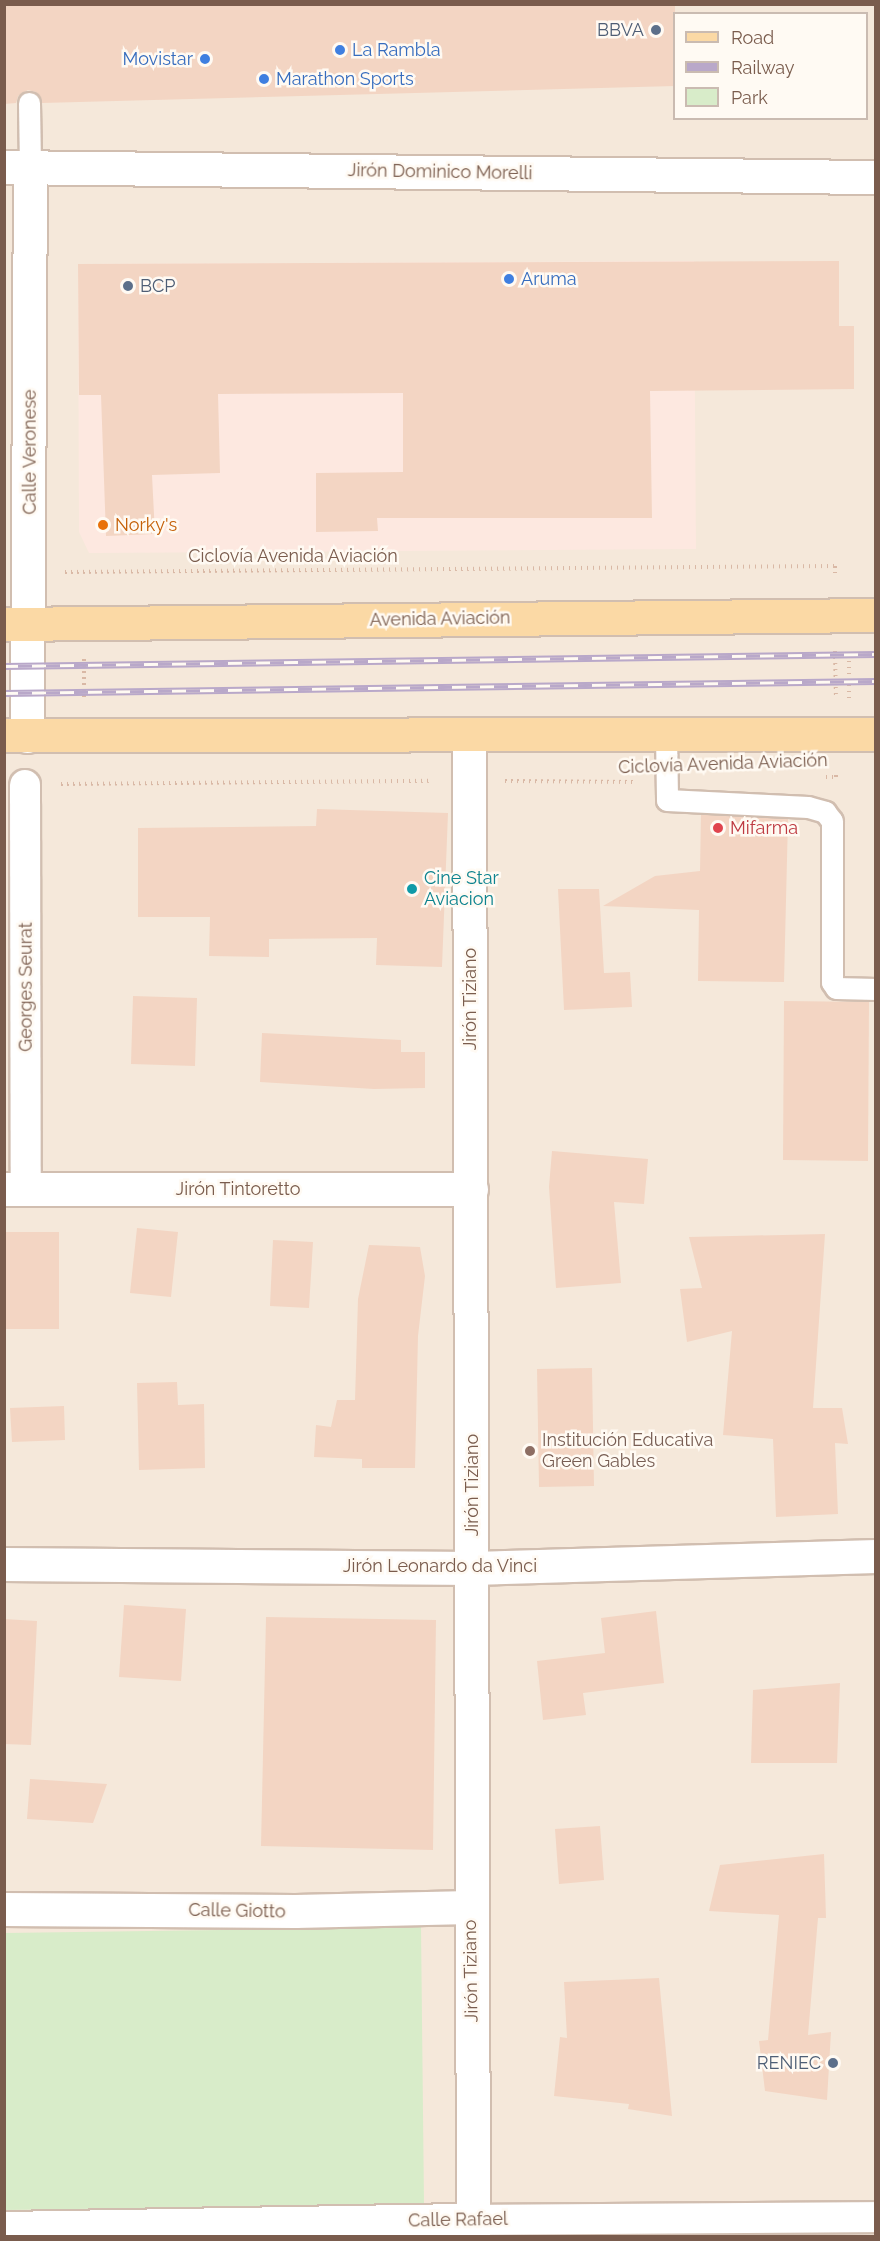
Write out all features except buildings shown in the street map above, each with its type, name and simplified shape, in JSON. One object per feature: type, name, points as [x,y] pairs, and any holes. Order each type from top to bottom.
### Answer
[{"type":"main road","name":"Avenida Aviación","points":[[16,624],[876,615]]},
{"type":"main road","points":[[16,736],[876,734]]},
{"type":"street","name":"Jirón Dominico Morelli","points":[[17,167],[876,177]]},
{"type":"street","name":"Calle Veronese","points":[[16,736],[16,624],[30,572],[17,167]]},
{"type":"street","name":"Jirón Tiziano","points":[[469,734],[472,1568],[470,1907],[473,2228]]},
{"type":"street","name":"Georges Seurat","points":[[15,1189],[25,785]]},
{"type":"street","name":"Jirón Tintoretto","points":[[15,1189],[471,1190]]},
{"type":"street","name":"Jirón Leonardo da Vinci","points":[[4,1564],[472,1568],[876,1556]]},
{"type":"street","name":"Calle Giotto","points":[[4,1909],[295,1911],[470,1907]]},
{"type":"street","name":"Calle Rafael","points":[[4,2228],[473,2228],[876,2217]]},
{"type":"lane","points":[[17,167],[29,103]]},
{"type":"lane","points":[[666,734],[667,800],[677,803],[808,807],[825,812],[832,821],[832,982],[836,988],[876,989]]},
{"type":"path","name":"Ciclovía Avenida Aviación","points":[[30,572],[835,566],[836,777],[813,777]]},
{"type":"path","points":[[849,651],[849,703]]},
{"type":"path","points":[[84,656],[84,705]]},
{"type":"path","name":"Ciclovía Avenida Aviación","points":[[25,785],[470,781],[665,782]]},
{"type":"shaded area","points":[[5,5],[875,5],[875,2236],[5,2236]]},
{"type":"shaded area","points":[[694,261],[696,549],[89,553],[79,532],[78,264]]},
{"type":"green space","points":[[421,1927],[424,2204],[5,2210],[5,1933]]},
{"type":"railway","points":[[4,666],[876,654]]},
{"type":"railway","points":[[4,693],[876,681]]},
{"type":"place","name":"BBVA","points":[[656,30]]},
{"type":"place","name":"La Rambla","points":[[340,50]]},
{"type":"place","name":"Movistar","points":[[205,59]]},
{"type":"place","name":"Marathon Sports","points":[[264,79]]},
{"type":"place","name":"Aruma","points":[[509,279]]},
{"type":"place","name":"BCP","points":[[128,286]]},
{"type":"place","name":"Norky's","points":[[103,525]]},
{"type":"place","name":"Mifarma","points":[[718,828]]},
{"type":"place","name":"Cine Star Aviacion","points":[[412,889]]},
{"type":"place","name":"Institución Educativa Green Gables","points":[[530,1451]]},
{"type":"place","name":"RENIEC","points":[[833,2063]]}]
